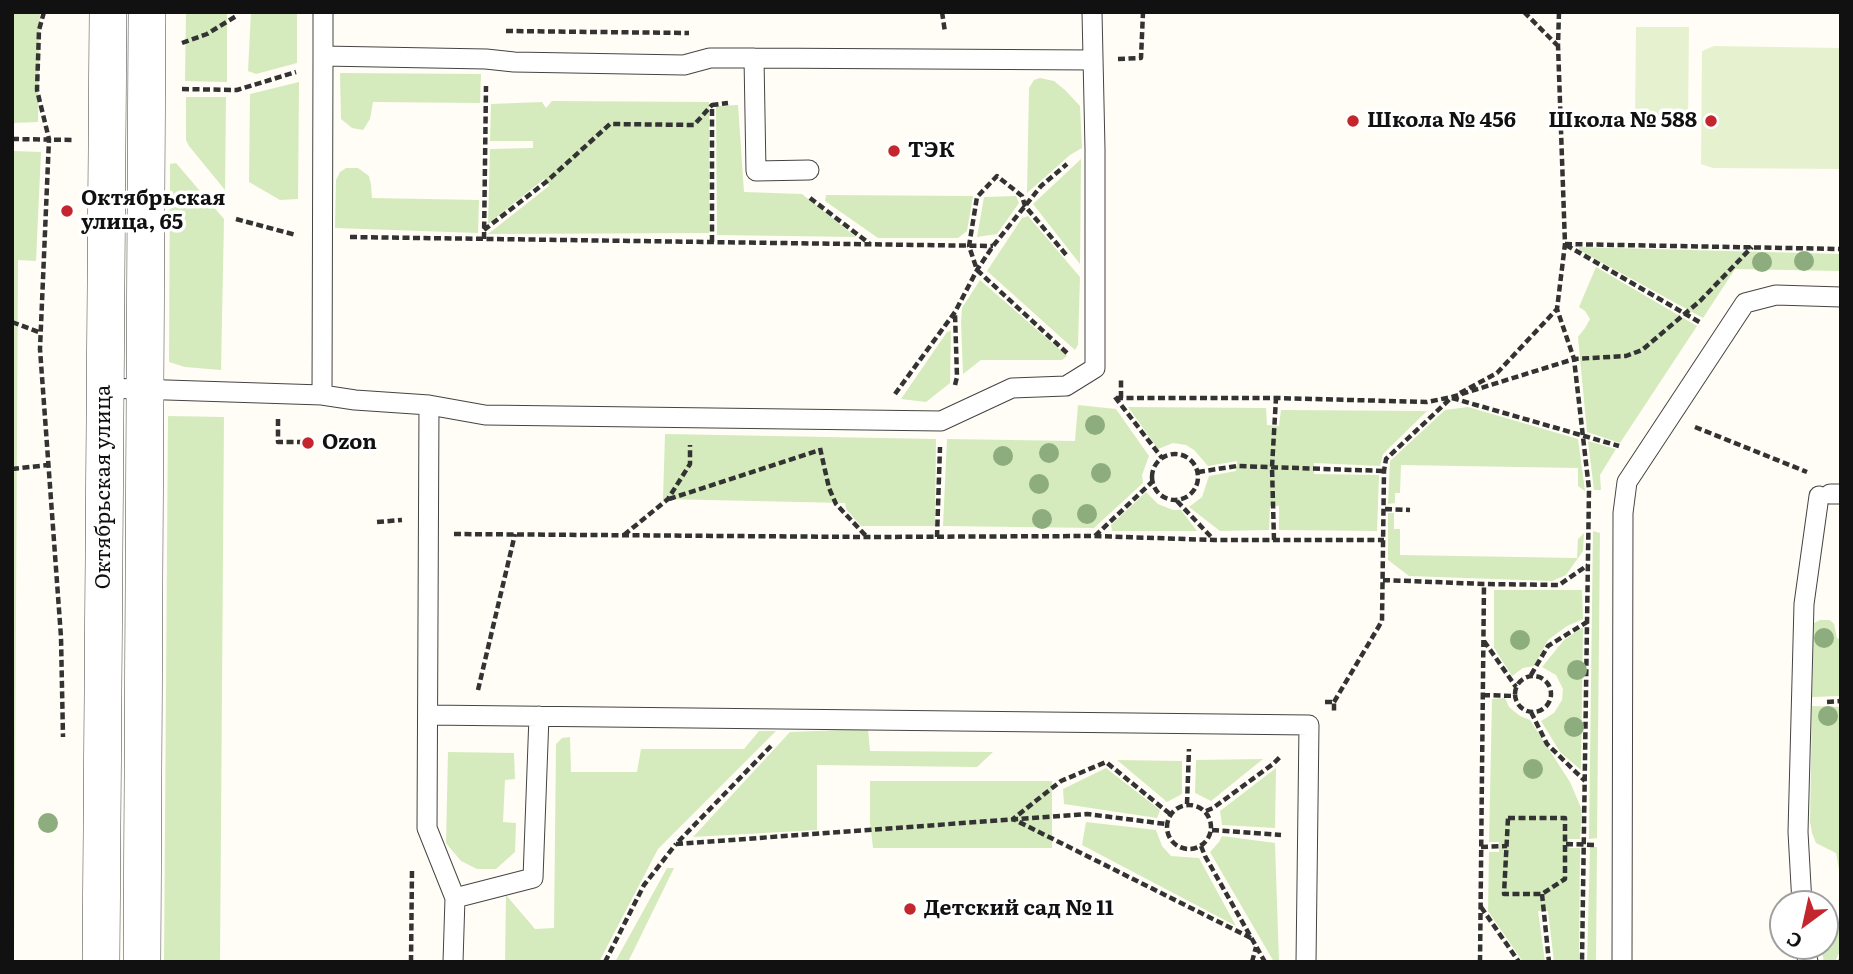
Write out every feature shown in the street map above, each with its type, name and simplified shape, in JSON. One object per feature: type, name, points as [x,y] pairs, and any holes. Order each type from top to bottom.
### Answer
[{"type":"street","name":"Октябрьская улица","points":[[101,962],[108,12]]},
{"type":"street","name":"Октябрьская улица","points":[[142,962],[147,12]]},
{"type":"lane","points":[[322,395],[323,12]]},
{"type":"lane","points":[[105,388],[322,395],[429,405],[485,415],[941,421],[1012,388],[1066,386],[1095,368],[1092,12]]},
{"type":"lane","points":[[323,56],[684,65],[709,58],[1092,60]]},
{"type":"lane","points":[[754,58],[756,171],[809,170]]},
{"type":"lane","points":[[1622,962],[1623,513],[1627,482],[1745,303],[1776,295],[1841,297]]},
{"type":"lane","points":[[429,405],[427,828],[455,898],[453,962]]},
{"type":"lane","points":[[1801,890],[1798,832],[1804,604],[1830,495]]},
{"type":"lane","points":[[428,715],[1309,724],[1306,962]]},
{"type":"lane","points":[[455,898],[533,878],[539,716]]},
{"type":"path","points":[[44,12],[39,30],[37,90],[49,139],[40,349],[61,637],[64,748]]},
{"type":"path","points":[[1092,60],[1141,58],[1143,12]]},
{"type":"path","points":[[1524,12],[1558,45]]},
{"type":"path","points":[[1559,12],[1565,244],[1557,309],[1574,359],[1590,489],[1583,962]]},
{"type":"path","points":[[178,45],[207,34],[238,15]]},
{"type":"path","points":[[177,89],[237,90],[302,70],[323,56]]},
{"type":"path","points":[[484,239],[486,59]]},
{"type":"path","points":[[484,230],[546,182],[610,124],[694,125],[712,105],[755,99]]},
{"type":"path","points":[[712,105],[712,242]]},
{"type":"path","points":[[12,139],[78,139]]},
{"type":"path","points":[[888,404],[955,312],[993,246],[1041,186],[1076,157],[1095,149]]},
{"type":"path","points":[[809,170],[809,198],[870,244]]},
{"type":"path","points":[[977,270],[969,246],[977,197],[997,176],[1021,196],[1025,206],[1080,271],[1096,279]]},
{"type":"path","points":[[236,219],[301,236],[322,237],[993,246]]},
{"type":"path","points":[[1565,244],[1841,249]]},
{"type":"path","points":[[1565,244],[1723,336]]},
{"type":"path","points":[[1116,398],[1427,402],[1452,397],[1574,359],[1626,356],[1642,350],[1685,314],[1752,247]]},
{"type":"path","points":[[1206,811],[1273,764],[1309,724],[1334,702],[1382,621],[1386,459],[1452,397],[1497,373],[1557,309]]},
{"type":"path","points":[[937,537],[941,421],[957,377],[955,312]]},
{"type":"path","points":[[12,323],[41,333]]},
{"type":"path","points":[[1452,397],[1618,445],[1643,458]]},
{"type":"path","points":[[1274,540],[1272,467],[1276,398]]},
{"type":"path","points":[[278,414],[278,442],[303,442]]},
{"type":"path","points":[[623,535],[668,499],[690,464],[690,417]]},
{"type":"path","points":[[821,419],[820,450],[829,488],[836,503],[867,537]]},
{"type":"path","points":[[1695,426],[1813,475],[1830,495]]},
{"type":"path","points":[[668,499],[820,450]]},
{"type":"path","points":[[1170,454],[1184,456],[1195,465],[1198,472],[1194,491],[1177,500],[1164,497],[1154,488],[1152,482],[1157,462],[1170,454]]},
{"type":"path","points":[[12,469],[48,466]]},
{"type":"path","points":[[1198,472],[1237,466],[1384,471]]},
{"type":"path","points":[[1094,536],[1152,482]]},
{"type":"path","points":[[1177,500],[1214,540]]},
{"type":"path","points":[[1385,509],[1410,510]]},
{"type":"path","points":[[377,522],[416,519],[416,534],[1094,536],[1214,540],[1384,540]]},
{"type":"path","points":[[472,716],[514,534]]},
{"type":"path","points":[[1383,580],[1559,585],[1588,565]]},
{"type":"path","points":[[1480,962],[1484,584]]},
{"type":"path","points":[[1531,676],[1548,646],[1588,622]]},
{"type":"path","points":[[1483,641],[1516,687]]},
{"type":"path","points":[[1531,676],[1546,682],[1551,692],[1548,704],[1531,712],[1521,707],[1515,696],[1516,687],[1521,680],[1531,676]]},
{"type":"path","points":[[1482,695],[1515,696]]},
{"type":"path","points":[[1531,712],[1547,744],[1585,781]]},
{"type":"path","points":[[605,962],[644,885],[676,844],[799,719]]},
{"type":"path","points":[[1013,819],[1061,782],[1106,762],[1170,814]]},
{"type":"path","points":[[1197,805],[1206,811],[1211,819],[1212,830],[1201,846],[1182,848],[1173,842],[1166,824],[1177,807],[1197,805]]},
{"type":"path","points":[[676,844],[1087,814],[1166,824]]},
{"type":"path","points":[[1508,818],[1565,818],[1565,879],[1542,894],[1504,894],[1508,818]]},
{"type":"path","points":[[1013,819],[1251,938]]},
{"type":"path","points":[[1212,830],[1307,837]]},
{"type":"path","points":[[1201,846],[1265,962]]},
{"type":"path","points":[[1481,847],[1507,846]]},
{"type":"path","points":[[411,962],[412,865]]},
{"type":"path","points":[[1542,894],[1549,962]]},
{"type":"path","points":[[1480,907],[1519,962]]},
{"type":"path","points":[[1252,962],[1256,947]]},
{"type":"green space","points":[[12,12],[40,12],[38,122],[12,123]]},
{"type":"green space","points":[[186,12],[227,12],[227,82],[185,81]]},
{"type":"green space","points":[[251,12],[297,12],[297,63],[256,74],[248,71]]},
{"type":"green space","points":[[1636,27],[1689,27],[1688,122],[1635,122]]},
{"type":"green space","points":[[1714,46],[1841,48],[1841,169],[1713,168],[1701,164],[1702,51]]},
{"type":"green space","points":[[340,73],[481,74],[480,103],[373,102],[370,119],[363,130],[352,128],[341,119]]},
{"type":"green space","points":[[1040,78],[1054,81],[1080,106],[1082,148],[1070,155],[1027,193],[1029,88],[1034,80]]},
{"type":"green space","points":[[299,82],[298,199],[280,200],[249,182],[250,94]]},
{"type":"green space","points":[[186,97],[226,97],[225,190],[186,140]]},
{"type":"green space","points":[[552,101],[709,102],[709,233],[488,234],[549,186],[544,179],[488,224],[490,149],[533,148],[533,141],[490,141],[491,104],[542,102],[546,108]]},
{"type":"green space","points":[[738,105],[744,192],[802,194],[856,237],[717,235],[716,106]]},
{"type":"green space","points":[[12,151],[41,152],[36,261],[18,260],[14,962],[12,962]]},
{"type":"green space","points":[[1081,159],[1080,264],[1033,204]]},
{"type":"green space","points":[[176,163],[224,219],[221,370],[185,367],[169,362],[170,164]]},
{"type":"green space","points":[[346,168],[358,168],[369,176],[372,198],[479,200],[478,233],[335,228],[336,180]]},
{"type":"green space","points":[[826,195],[973,196],[967,231],[958,238],[878,238],[825,201]]},
{"type":"green space","points":[[1016,196],[1019,203],[997,234],[977,237],[984,197]]},
{"type":"green space","points":[[1028,216],[1080,277],[1078,345],[1075,350],[987,271],[1022,218]]},
{"type":"green space","points":[[1579,247],[1841,254],[1841,271],[1735,269],[1703,318],[1579,250]]},
{"type":"green space","points":[[1596,267],[1697,326],[1620,443],[1587,432],[1578,337],[1590,319],[1579,307]]},
{"type":"green space","points":[[980,280],[1067,356],[1062,360],[981,360],[963,374],[962,308]]},
{"type":"green space","points":[[951,331],[950,383],[926,402],[901,399],[947,332]]},
{"type":"green space","points":[[1078,405],[1116,409],[1149,456],[1142,475],[1143,483],[1094,528],[943,526],[947,439],[1075,441]]},
{"type":"green space","points":[[1128,407],[1266,408],[1267,425],[1279,426],[1281,410],[1427,411],[1383,454],[1380,466],[1314,463],[1314,474],[1379,475],[1377,531],[1279,530],[1279,506],[1270,506],[1269,530],[1220,531],[1189,507],[1202,497],[1209,476],[1236,471],[1237,461],[1208,466],[1186,445],[1173,443],[1158,449]]},
{"type":"green space","points":[[1468,407],[1578,439],[1585,491],[1578,486],[1578,468],[1401,465],[1400,493],[1395,493],[1395,503],[1388,504],[1390,461],[1445,410]]},
{"type":"green space","points":[[168,416],[224,417],[220,962],[164,962]]},
{"type":"green space","points":[[665,434],[936,439],[935,526],[861,526],[846,509],[845,503],[663,499]]},
{"type":"green space","points":[[1588,441],[1616,449],[1600,475],[1601,490],[1594,490]]},
{"type":"green space","points":[[1146,492],[1158,504],[1181,510],[1197,531],[1112,531],[1111,525]]},
{"type":"green space","points":[[1388,513],[1394,513],[1394,529],[1400,529],[1400,555],[1577,558],[1578,539],[1584,533],[1583,551],[1566,575],[1552,581],[1409,576],[1388,560]]},
{"type":"green space","points":[[1593,531],[1600,533],[1597,838],[1589,839]]},
{"type":"green space","points":[[1494,590],[1582,590],[1583,619],[1567,626],[1548,640],[1534,666],[1523,668],[1512,676],[1494,648]]},
{"type":"green space","points":[[1830,620],[1834,624],[1837,638],[1841,639],[1841,696],[1812,697],[1814,623]]},
{"type":"green space","points":[[1583,627],[1581,770],[1560,752],[1541,721],[1554,713],[1562,700],[1563,689],[1556,675],[1542,667],[1564,640]]},
{"type":"green space","points":[[1505,698],[1509,707],[1530,720],[1570,782],[1582,810],[1580,839],[1568,839],[1569,848],[1580,848],[1579,962],[1554,962],[1548,911],[1538,911],[1545,962],[1523,962],[1488,911],[1489,852],[1499,852],[1499,842],[1489,842],[1492,699]]},
{"type":"green space","points":[[1812,706],[1841,707],[1841,881],[1836,853],[1816,843],[1810,821]]},
{"type":"green space","points":[[868,729],[870,751],[993,752],[977,767],[817,765],[817,830],[693,837],[790,732]]},
{"type":"green space","points":[[759,731],[776,731],[658,849],[599,962],[505,962],[506,895],[535,929],[554,928],[556,744],[562,738],[570,737],[571,772],[637,772],[641,749],[744,749]]},
{"type":"green space","points":[[448,752],[514,753],[515,779],[505,780],[503,822],[516,823],[515,852],[496,869],[477,869],[461,861],[446,843]]},
{"type":"green space","points":[[1263,759],[1211,801],[1195,793],[1196,760]]},
{"type":"green space","points":[[1117,760],[1182,761],[1182,794],[1167,802]]},
{"type":"green space","points":[[1106,768],[1160,810],[1157,818],[1064,804],[1063,789]]},
{"type":"green space","points":[[1276,768],[1275,828],[1222,825],[1220,811]]},
{"type":"green space","points":[[870,781],[1052,781],[1052,848],[873,848]]},
{"type":"green space","points":[[1086,822],[1156,830],[1162,846],[1171,856],[1199,858],[1236,926],[1082,845]]},
{"type":"green space","points":[[1222,836],[1275,843],[1279,962],[1274,962],[1210,852]]},
{"type":"green space","points":[[1590,847],[1597,847],[1596,962],[1587,962]]},
{"type":"green space","points":[[667,868],[674,868],[628,962],[615,962]]},
{"type":"green space","points":[[1841,924],[1839,953],[1839,925]]},
{"type":"place","name":"Школа № 456","points":[[1353,121]]},
{"type":"place","name":"Школа № 588","points":[[1711,121]]},
{"type":"place","name":"ТЭК","points":[[894,151]]},
{"type":"place","name":"Октябрьская улица, 65","points":[[67,211]]},
{"type":"place","name":"Ozon","points":[[308,443]]},
{"type":"place","name":"Детский сад № 11","points":[[910,909]]}]
